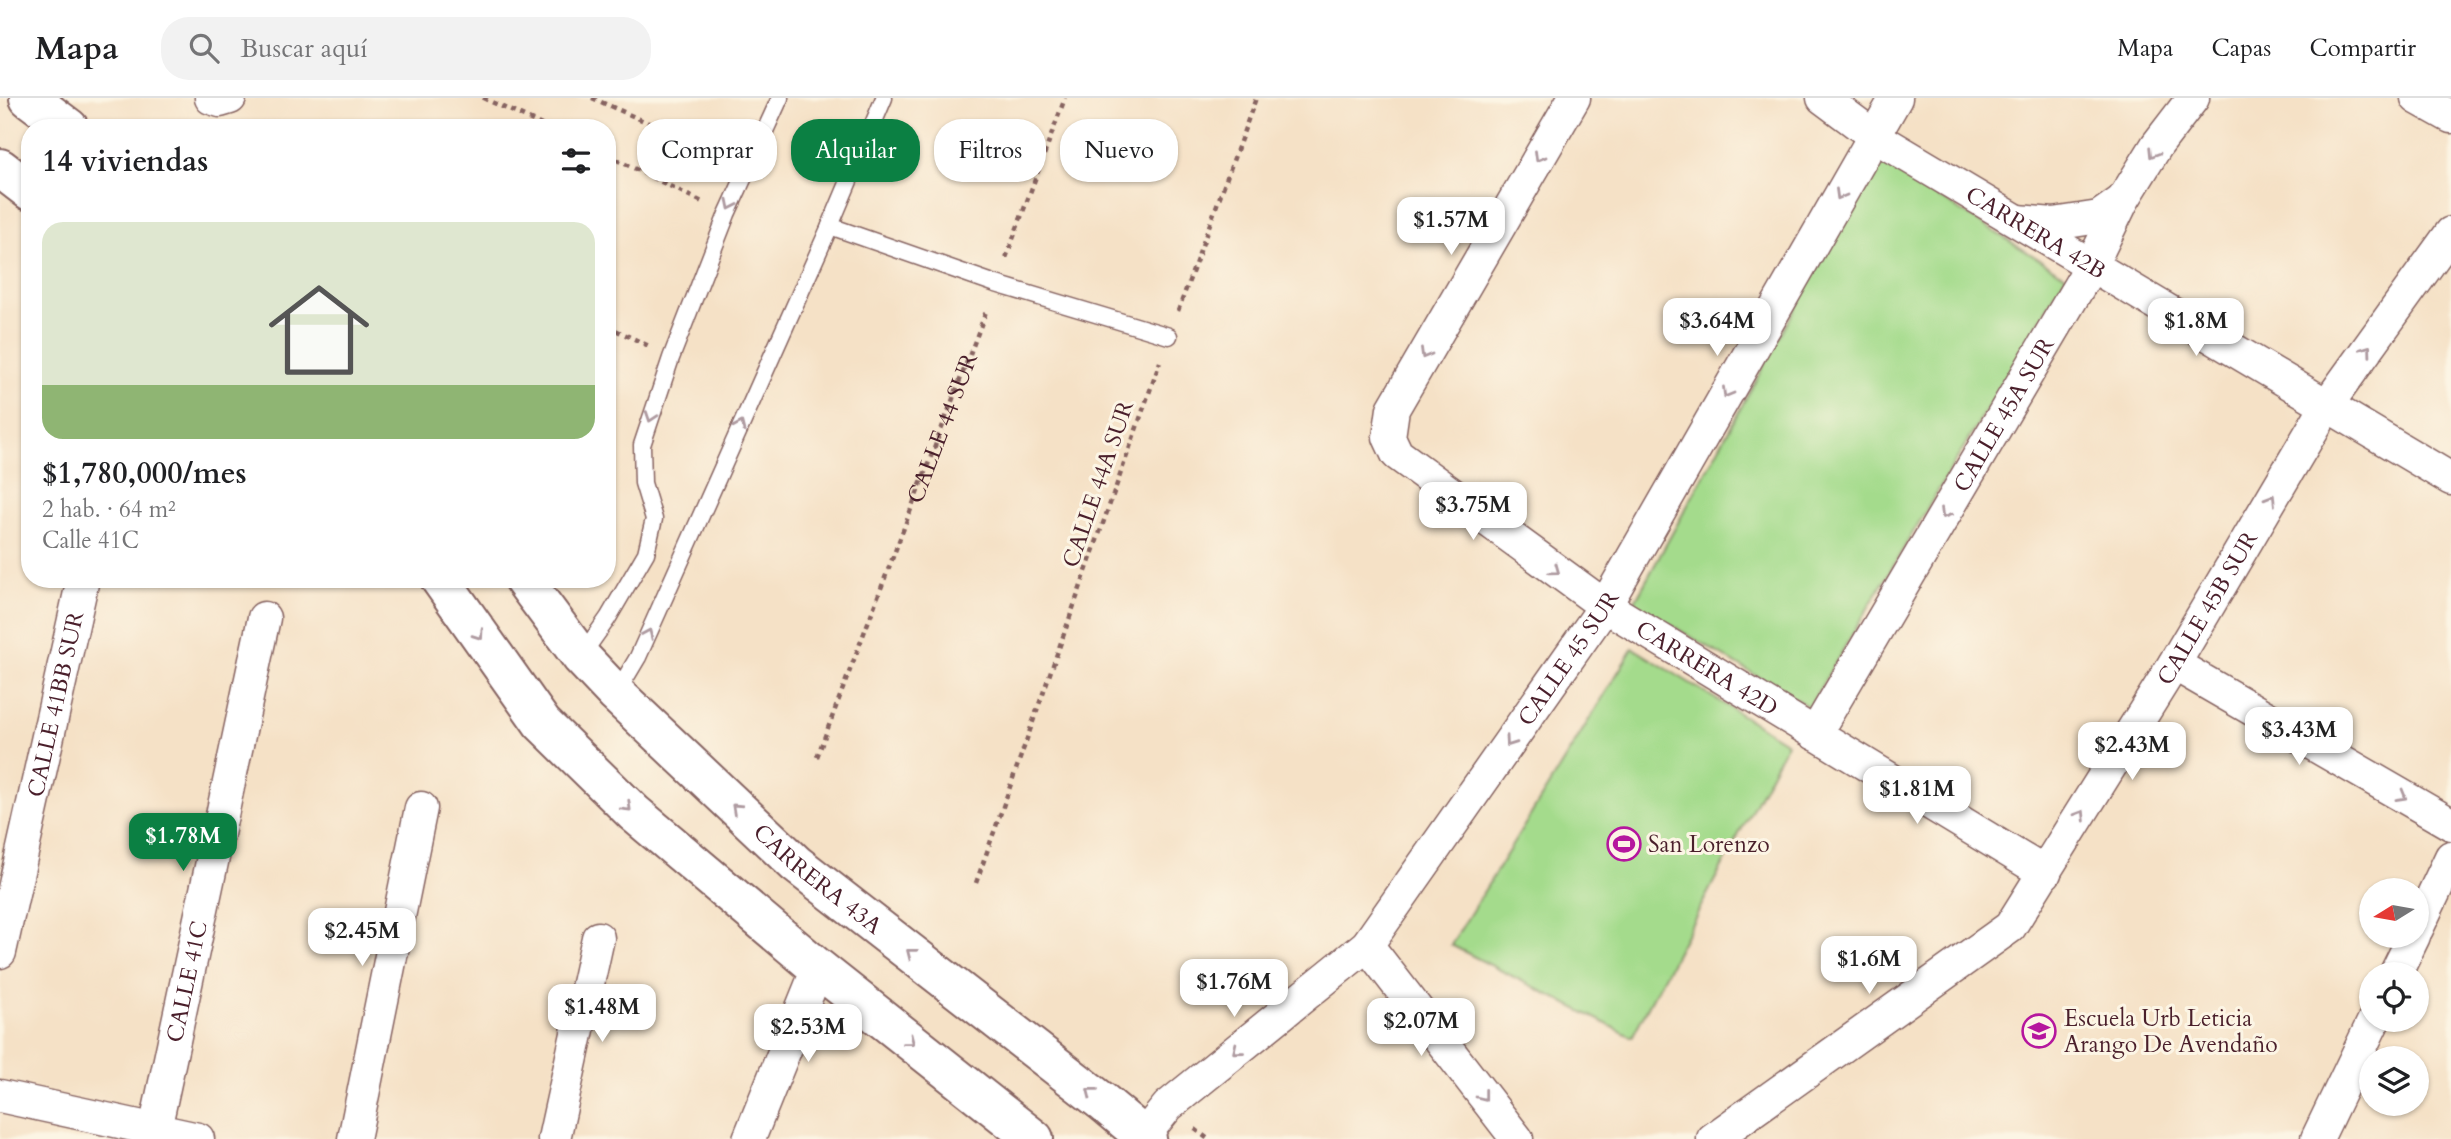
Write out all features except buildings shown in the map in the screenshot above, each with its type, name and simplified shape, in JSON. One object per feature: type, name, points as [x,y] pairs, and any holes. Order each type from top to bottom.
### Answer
[{"type":"main road","points":[[29,98],[57,119]]},
{"type":"main road","points":[[0,168],[21,184]]},
{"type":"main road","points":[[446,588],[542,723],[634,813],[818,968],[1034,1139]]},
{"type":"main road","name":"CARRERA 43A","points":[[530,588],[580,657],[796,864],[1104,1103],[1144,1138]]},
{"type":"street","points":[[211,98],[220,101],[230,98]]},
{"type":"street","name":"CARRERA 42D","points":[[1574,98],[1393,409],[1389,437],[1396,454],[1605,606],[2045,873]]},
{"type":"street","name":"CARRERA 42B","points":[[1823,98],[1874,136],[2451,479]]},
{"type":"street","name":"CALLE 45 SUR","points":[[1144,1138],[1168,1106],[1367,945],[1605,606],[1896,98]]},
{"type":"street","name":"CALLE 45A SUR","points":[[1815,734],[2091,266],[2123,200],[2157,145],[2193,98]]},
{"type":"street","points":[[2417,98],[2451,117]]},
{"type":"street","points":[[2016,220],[2054,223],[2099,217],[2123,200]]},
{"type":"street","name":"CALLE 45B SUR","points":[[1713,1139],[2010,927],[2174,663],[2327,405],[2451,233]]},
{"type":"street","name":"CALLE 41BB SUR","points":[[0,952],[81,588]]},
{"type":"street","name":"CALLE 41C","points":[[154,1134],[264,618]]},
{"type":"street","points":[[2174,663],[2451,824]]},
{"type":"street","points":[[354,1139],[421,808]]},
{"type":"street","points":[[2429,904],[2451,857]]},
{"type":"street","points":[[554,1139],[598,938]]},
{"type":"street","points":[[1367,945],[1517,1139]]},
{"type":"street","points":[[749,1139],[818,968]]},
{"type":"street","points":[[2318,1139],[2368,1032]]},
{"type":"street","points":[[0,1096],[154,1134],[198,1139]]},
{"type":"lane","points":[[771,119],[780,98]]},
{"type":"lane","points":[[616,694],[643,644],[830,226],[884,98]]},
{"type":"lane","points":[[580,657],[608,618],[646,553],[654,519],[642,483],[642,446],[671,358],[727,214],[742,182]]},
{"type":"lane","points":[[830,226],[996,284],[1169,337]]},
{"type":"path","points":[[483,98],[528,119]]},
{"type":"path","points":[[592,98],[639,119]]},
{"type":"path","name":"CALLE 44 SUR","points":[[817,757],[1065,98]]},
{"type":"path","name":"CALLE 44A SUR","points":[[976,883],[1256,98]]},
{"type":"path","points":[[616,159],[727,214]]},
{"type":"path","points":[[616,330],[671,358]]},
{"type":"green space","points":[[1877,159],[2066,276],[1809,707],[1634,603]]},
{"type":"green space","name":"San Lorenzo","points":[[1633,648],[1787,743],[1632,1037],[1451,945]]},
{"type":"place","name":"San Lorenzo","points":[[1624,844]]},
{"type":"place","name":"Escuela Urb Leticia Arango De Avendaño","points":[[2039,1031]]}]
